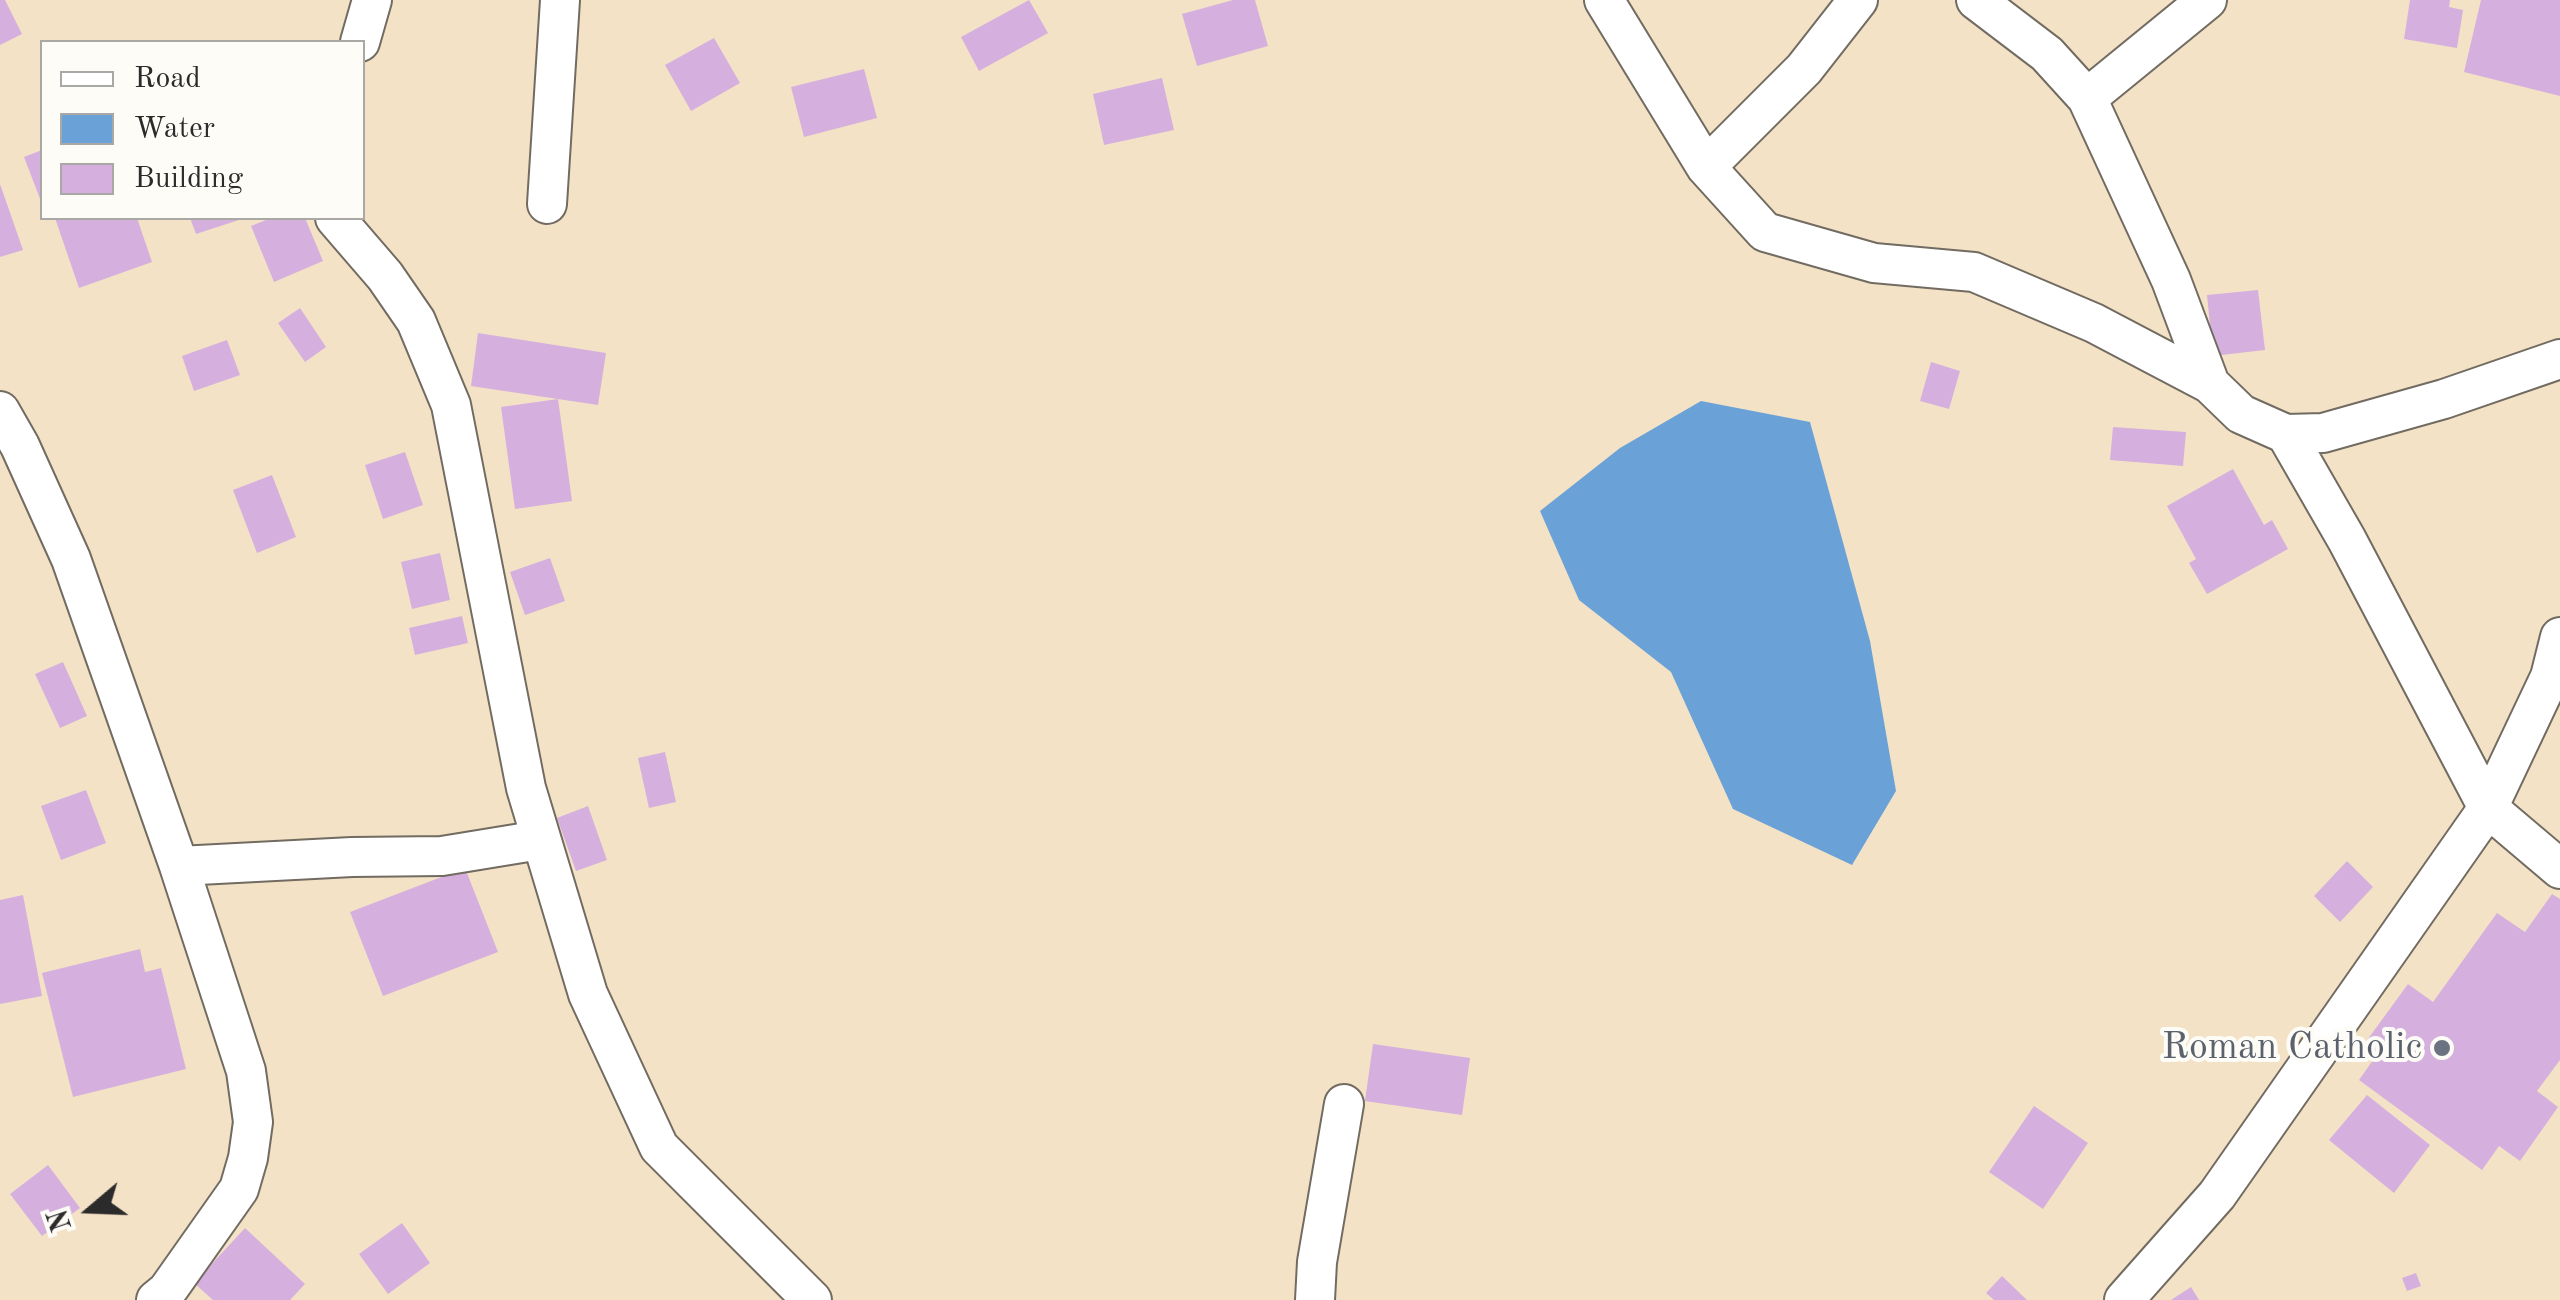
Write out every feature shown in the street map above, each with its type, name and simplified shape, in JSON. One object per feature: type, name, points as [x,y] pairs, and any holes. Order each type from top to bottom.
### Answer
[{"type":"street","points":[[361,40],[372,0]]},
{"type":"street","points":[[548,204],[560,0]]},
{"type":"street","points":[[1604,0],[1706,167],[1765,232],[1874,263],[1974,272],[2094,323],[2210,384],[2241,414],[2286,434],[2323,434],[2444,399],[2560,358]]},
{"type":"street","points":[[1706,167],[1804,69],[1858,0]]},
{"type":"street","points":[[1976,0],[2047,54],[2088,98],[2171,280],[2210,384]]},
{"type":"street","points":[[2088,98],[2207,0]]},
{"type":"street","points":[[337,220],[385,276],[416,322],[451,405],[526,788],[588,994],[659,1146],[812,1300]]},
{"type":"street","points":[[0,411],[71,560],[179,866],[246,1071],[253,1122],[239,1189],[165,1297]]},
{"type":"street","points":[[2286,434],[2348,540],[2488,808],[2560,869]]},
{"type":"street","points":[[2124,1300],[2217,1194],[2488,808],[2550,677],[2560,636]]},
{"type":"street","points":[[179,866],[442,856],[540,840]]},
{"type":"street","points":[[1315,1300],[1320,1242],[1344,1104]]},
{"type":"water","points":[[1701,401],[1810,422],[1870,641],[1896,791],[1852,865],[1733,809],[1671,672],[1579,600],[1540,511],[1620,448]]},
{"type":"building","points":[[0,0],[5,0],[22,34],[0,45]]},
{"type":"building","points":[[1029,0],[1048,33],[979,71],[961,37]]},
{"type":"building","points":[[1233,0],[1255,0],[1268,46],[1197,66],[1182,14]]},
{"type":"building","points":[[2410,0],[2450,0],[2449,7],[2463,10],[2457,48],[2404,39]]},
{"type":"building","points":[[2481,0],[2560,0],[2560,96],[2464,72]]},
{"type":"building","points":[[714,38],[740,83],[691,111],[665,65]]},
{"type":"building","points":[[864,69],[877,118],[804,137],[791,87]]},
{"type":"building","points":[[1162,78],[1174,130],[1104,145],[1093,94]]},
{"type":"building","points":[[40,151],[40,199],[24,157]]},
{"type":"building","points":[[0,184],[23,250],[0,257]]},
{"type":"building","points":[[56,220],[138,220],[152,262],[79,288]]},
{"type":"building","points":[[191,220],[239,220],[196,234]]},
{"type":"building","points":[[266,220],[306,220],[323,261],[274,282],[251,226]]},
{"type":"building","points":[[2258,290],[2265,350],[2213,356],[2207,295]]},
{"type":"building","points":[[300,308],[326,347],[305,362],[278,323]]},
{"type":"building","points":[[478,333],[606,353],[598,405],[471,386]]},
{"type":"building","points":[[227,340],[240,375],[194,391],[182,356]]},
{"type":"building","points":[[1931,362],[1960,371],[1949,409],[1920,401]]},
{"type":"building","points":[[558,399],[572,501],[515,509],[501,407]]},
{"type":"building","points":[[2113,427],[2186,432],[2183,466],[2110,460]]},
{"type":"building","points":[[405,452],[423,505],[383,519],[365,465]]},
{"type":"building","points":[[2233,469],[2264,525],[2272,520],[2288,549],[2207,594],[2189,563],[2196,559],[2167,506]]},
{"type":"building","points":[[272,475],[296,537],[257,553],[233,490]]},
{"type":"building","points":[[440,553],[450,600],[412,609],[401,562]]},
{"type":"building","points":[[550,558],[565,601],[525,615],[510,572]]},
{"type":"building","points":[[462,616],[468,643],[415,655],[409,628]]},
{"type":"building","points":[[63,662],[87,716],[60,728],[35,674]]},
{"type":"building","points":[[665,752],[676,802],[649,808],[638,758]]},
{"type":"building","points":[[86,790],[106,843],[61,860],[41,806]]},
{"type":"building","points":[[588,806],[607,860],[576,871],[557,818]]},
{"type":"building","points":[[2347,861],[2373,887],[2340,922],[2314,896]]},
{"type":"building","points":[[465,868],[498,952],[383,996],[350,912]]},
{"type":"building","points":[[2552,894],[2560,899],[2560,1060],[2537,1091],[2558,1107],[2520,1161],[2499,1146],[2482,1170],[2359,1080],[2378,1053],[2365,1043],[2408,984],[2433,1002],[2497,913],[2525,932]]},
{"type":"building","points":[[23,895],[42,996],[0,1004],[0,900]]},
{"type":"building","points":[[140,949],[145,972],[161,968],[186,1069],[73,1097],[42,973]]},
{"type":"building","points":[[1373,1044],[1470,1058],[1462,1115],[1365,1101]]},
{"type":"building","points":[[2367,1095],[2430,1145],[2394,1193],[2329,1140]]},
{"type":"building","points":[[2034,1106],[2088,1143],[2043,1209],[1989,1172]]},
{"type":"building","points":[[48,1165],[80,1208],[42,1236],[10,1194]]},
{"type":"building","points":[[402,1223],[430,1263],[388,1294],[359,1254]]},
{"type":"building","points":[[245,1228],[305,1284],[290,1300],[213,1300],[194,1283]]},
{"type":"building","points":[[2416,1273],[2421,1286],[2407,1291],[2402,1278]]},
{"type":"building","points":[[2002,1276],[2027,1300],[1994,1300],[1986,1293]]},
{"type":"building","points":[[2191,1287],[2199,1300],[2171,1300]]},
{"type":"place","name":"Roman Catholic","points":[[2442,1048]]}]
